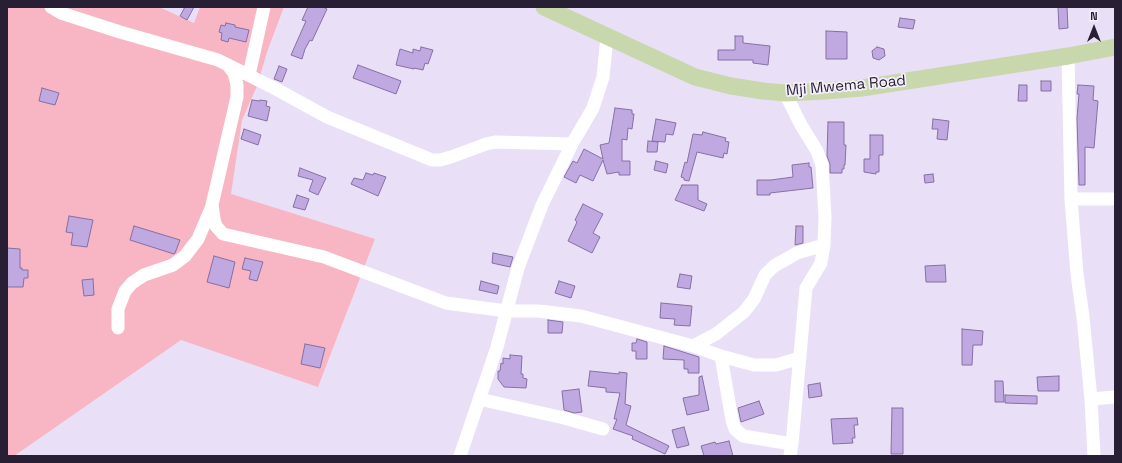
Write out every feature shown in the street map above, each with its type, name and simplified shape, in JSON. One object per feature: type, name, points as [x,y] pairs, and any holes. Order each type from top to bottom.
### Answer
[{"type":"main road","name":"Mji Mwema Road","points":[[544,7],[694,77],[731,86],[762,91],[825,91],[862,88],[1068,56],[1115,47]]},
{"type":"street","points":[[51,7],[62,13],[120,32],[218,60],[327,117],[432,160],[440,160],[451,157],[495,142],[572,144]]},
{"type":"street","points":[[249,75],[264,7]]},
{"type":"street","points":[[460,456],[497,347],[518,268],[542,205],[572,144],[593,108],[599,91],[603,77],[607,37]]},
{"type":"street","points":[[1068,56],[1071,200],[1077,274],[1091,399],[1094,456]]},
{"type":"street","points":[[118,328],[118,309],[124,291],[132,282],[173,265],[186,256],[198,239],[212,205],[237,97],[237,84],[234,73],[228,65]]},
{"type":"street","points":[[721,356],[732,420],[735,429],[743,436],[791,450],[800,358],[803,305],[806,288],[821,263],[824,245],[825,217],[822,165],[817,151],[801,125],[785,92]]},
{"type":"street","points":[[1071,200],[1115,200]]},
{"type":"street","points":[[212,205],[216,226],[223,234],[324,257],[446,303],[506,311],[538,311],[581,316],[693,346],[721,356],[754,365],[776,365],[800,358]]},
{"type":"street","points":[[693,346],[716,334],[744,312],[754,299],[765,275],[774,266],[797,252],[824,245]]},
{"type":"street","points":[[1091,399],[1115,397]]},
{"type":"street","points":[[479,399],[564,418],[603,429]]},
{"type":"shaded area","points":[[7,7],[159,7],[194,23],[200,7],[284,7],[268,49],[257,86],[242,120],[231,194],[375,239],[318,387],[181,340],[14,456],[7,456]]},
{"type":"building","points":[[185,7],[194,7],[187,20],[180,16]]},
{"type":"building","points":[[308,7],[323,7],[327,9],[312,41],[310,40],[305,49],[302,59],[291,55],[306,21],[302,20]]},
{"type":"building","points":[[1058,7],[1067,7],[1068,28],[1059,29]]},
{"type":"building","points":[[900,18],[915,20],[913,29],[898,27]]},
{"type":"building","points":[[226,23],[235,25],[235,27],[249,30],[246,42],[229,38],[228,42],[221,40],[222,33],[219,32],[221,25],[225,26]]},
{"type":"building","points":[[826,31],[847,32],[847,59],[826,59]]},
{"type":"building","points":[[735,36],[743,36],[743,43],[770,46],[768,65],[753,63],[753,60],[718,60],[718,50],[735,50]]},
{"type":"building","points":[[421,47],[433,50],[428,64],[425,63],[423,70],[396,65],[400,49],[413,53],[413,49],[420,51]]},
{"type":"building","points":[[877,47],[884,49],[885,56],[879,60],[873,58],[872,51]]},
{"type":"building","points":[[358,65],[401,81],[396,94],[353,78]]},
{"type":"building","points":[[279,66],[287,69],[282,82],[274,79]]},
{"type":"building","points":[[1041,81],[1051,81],[1051,91],[1041,91]]},
{"type":"building","points":[[1019,85],[1027,85],[1027,101],[1018,101]]},
{"type":"building","points":[[1078,85],[1094,86],[1093,100],[1098,101],[1094,148],[1085,147],[1085,185],[1079,185],[1077,118],[1079,94],[1077,94]]},
{"type":"building","points":[[42,88],[59,93],[55,105],[39,101]]},
{"type":"building","points":[[252,100],[267,101],[266,106],[270,107],[267,121],[248,116]]},
{"type":"building","points":[[615,108],[632,110],[632,114],[634,114],[632,129],[628,128],[627,140],[622,139],[622,161],[630,161],[630,175],[619,175],[619,172],[607,174],[603,160],[593,181],[580,175],[576,183],[564,177],[573,161],[577,163],[584,149],[603,159],[600,145],[609,143]]},
{"type":"building","points":[[656,119],[676,123],[673,135],[666,134],[665,142],[652,141]]},
{"type":"building","points":[[933,119],[949,121],[947,140],[937,139],[938,129],[932,129]]},
{"type":"building","points":[[828,122],[844,122],[844,145],[846,145],[845,165],[844,169],[842,169],[842,173],[830,173],[830,164],[827,156]]},
{"type":"building","points":[[244,129],[261,135],[258,145],[241,139]]},
{"type":"building","points":[[703,132],[726,138],[725,141],[729,142],[727,154],[724,153],[723,158],[697,152],[689,181],[684,180],[684,178],[681,177],[685,162],[687,163],[693,134],[702,135]]},
{"type":"building","points":[[870,135],[883,135],[883,155],[879,155],[879,172],[876,172],[876,174],[864,172],[864,159],[870,159]]},
{"type":"building","points":[[648,141],[658,142],[657,152],[647,152]]},
{"type":"building","points":[[656,161],[668,164],[666,173],[654,170]]},
{"type":"building","points":[[809,163],[809,167],[811,167],[813,188],[770,193],[770,195],[757,195],[757,180],[793,177],[792,165]]},
{"type":"building","points":[[300,168],[326,178],[318,195],[309,191],[313,180],[298,176]]},
{"type":"building","points":[[366,173],[373,175],[374,173],[386,177],[378,196],[351,184],[354,178],[363,180]]},
{"type":"building","points":[[933,174],[934,182],[925,183],[924,175]]},
{"type":"building","points":[[682,185],[698,185],[698,200],[707,204],[704,211],[675,200]]},
{"type":"building","points":[[297,195],[309,199],[305,210],[293,207]]},
{"type":"building","points":[[583,204],[603,214],[593,233],[600,237],[592,253],[568,241],[577,222],[575,220]]},
{"type":"building","points":[[69,216],[93,220],[87,247],[71,245],[73,233],[66,232]]},
{"type":"building","points":[[134,226],[180,240],[175,253],[174,254],[130,240]]},
{"type":"building","points":[[796,226],[803,226],[803,243],[795,245]]},
{"type":"building","points":[[7,248],[20,249],[20,268],[22,268],[22,270],[28,270],[28,278],[24,278],[23,287],[7,287]]},
{"type":"building","points":[[493,253],[513,257],[510,267],[492,263]]},
{"type":"building","points":[[214,256],[235,262],[229,288],[207,282]]},
{"type":"building","points":[[245,258],[263,262],[257,281],[249,279],[251,271],[242,269]]},
{"type":"building","points":[[945,265],[946,282],[926,282],[925,266]]},
{"type":"building","points":[[680,274],[692,276],[690,289],[677,287]]},
{"type":"building","points":[[93,279],[94,295],[84,296],[82,280]]},
{"type":"building","points":[[481,281],[499,286],[497,294],[479,290]]},
{"type":"building","points":[[559,281],[575,286],[571,298],[555,293]]},
{"type":"building","points":[[661,303],[692,306],[690,326],[674,325],[675,319],[660,318]]},
{"type":"building","points":[[548,320],[563,322],[562,333],[548,333]]},
{"type":"building","points":[[962,329],[983,331],[982,345],[973,345],[972,365],[962,365]]},
{"type":"building","points":[[637,339],[647,342],[647,359],[636,359],[636,351],[632,351],[632,343],[636,343]]},
{"type":"building","points":[[305,344],[325,348],[320,368],[301,364]]},
{"type":"building","points":[[664,346],[699,357],[699,373],[688,373],[688,369],[684,369],[684,360],[663,359]]},
{"type":"building","points":[[510,355],[522,356],[521,374],[523,374],[523,378],[527,379],[526,388],[504,387],[498,379],[498,371],[500,371],[501,363],[503,364],[503,358],[510,359]]},
{"type":"building","points":[[590,371],[619,374],[619,372],[627,373],[625,404],[631,406],[626,425],[669,446],[665,454],[632,439],[633,436],[613,429],[617,419],[614,419],[620,393],[606,392],[606,388],[588,386]]},
{"type":"building","points":[[702,376],[709,410],[687,415],[683,398],[699,395],[699,377]]},
{"type":"building","points":[[1059,376],[1059,391],[1038,391],[1037,377]]},
{"type":"building","points":[[995,381],[1003,381],[1004,402],[995,402]]},
{"type":"building","points":[[820,383],[822,396],[809,398],[808,385]]},
{"type":"building","points":[[579,389],[582,412],[574,413],[564,410],[562,391]]},
{"type":"building","points":[[1005,395],[1037,396],[1037,404],[1005,403]]},
{"type":"building","points":[[759,401],[764,414],[741,422],[738,408]]},
{"type":"building","points":[[892,408],[903,408],[903,454],[891,454]]},
{"type":"building","points":[[857,418],[858,425],[854,425],[855,438],[852,438],[853,443],[833,444],[831,419]]},
{"type":"building","points":[[684,427],[689,445],[677,448],[672,430]]},
{"type":"building","points":[[729,441],[733,456],[704,456],[701,446],[715,442],[716,444]]}]
